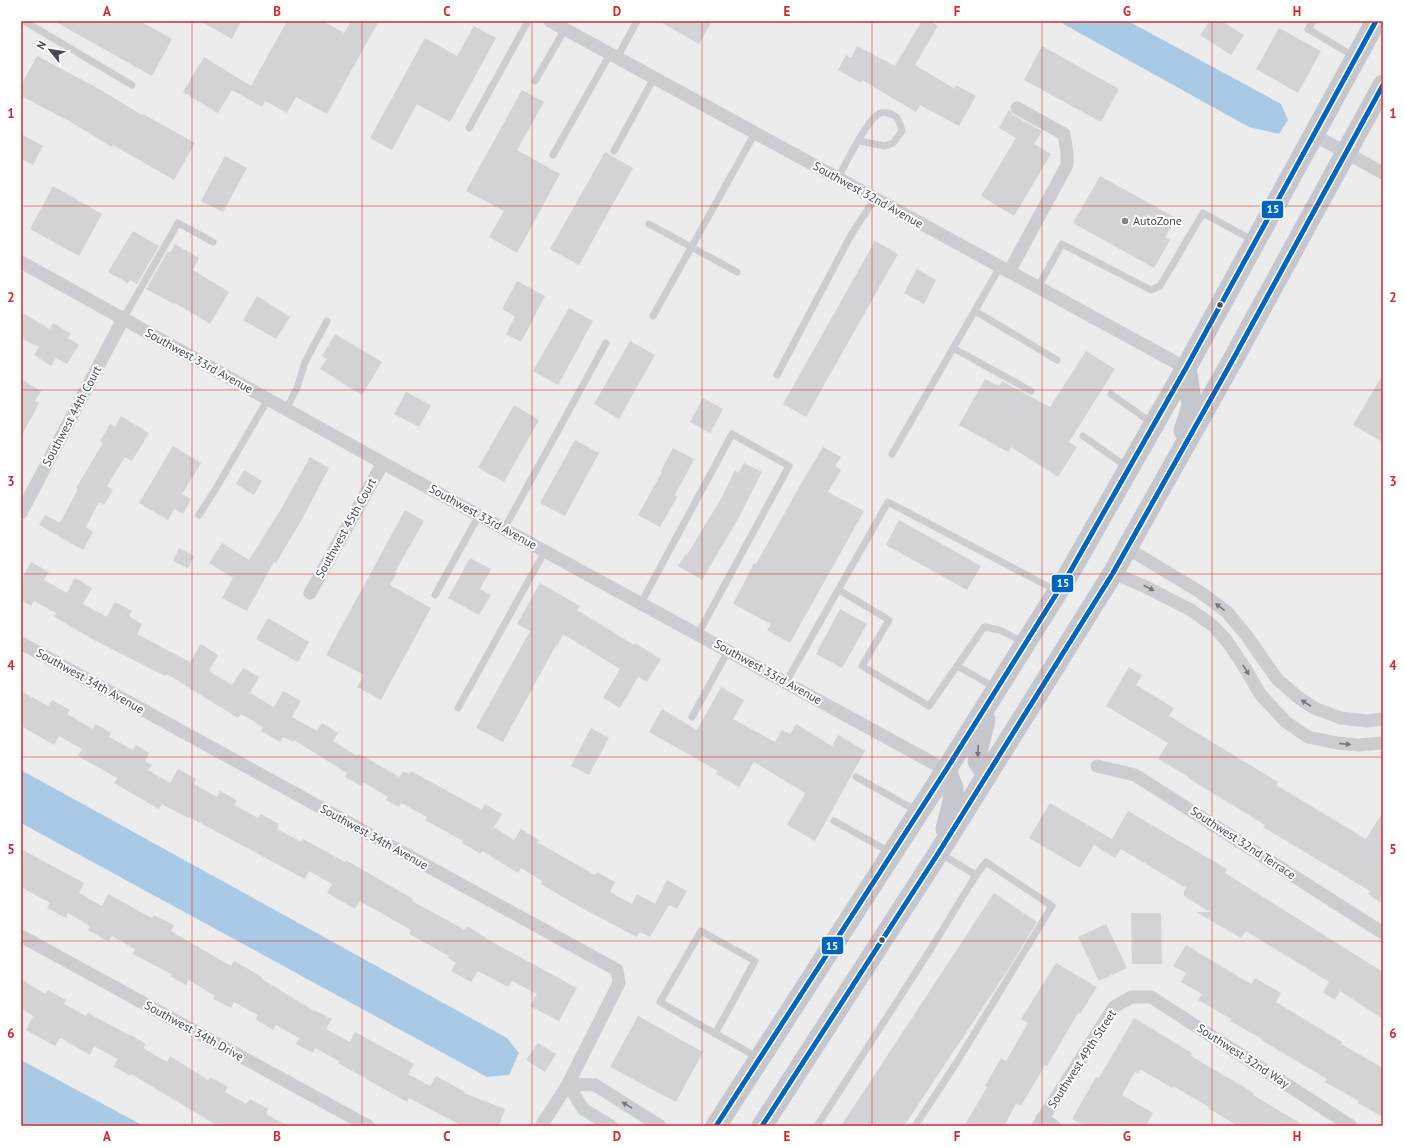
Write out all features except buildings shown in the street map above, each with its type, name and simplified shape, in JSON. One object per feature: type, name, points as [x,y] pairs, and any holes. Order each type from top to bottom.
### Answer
[{"type":"main road","points":[[716,1126],[946,770],[1058,592],[1186,368],[1376,21]]},
{"type":"main road","points":[[762,1126],[939,852],[1113,573],[1383,85]]},
{"type":"main road","points":[[1173,466],[1192,406],[1186,368]]},
{"type":"main road","points":[[987,775],[978,761],[978,748],[994,695]]},
{"type":"main road","points":[[939,852],[953,802],[954,788],[946,770]]},
{"type":"street","name":"Southwest 32nd Avenue","points":[[550,21],[1186,368]]},
{"type":"street","points":[[1005,269],[1067,165],[1064,134],[1017,108]]},
{"type":"street","points":[[1314,135],[1383,174]]},
{"type":"street","name":"Southwest 33rd Avenue","points":[[21,262],[383,463],[946,770]]},
{"type":"street","name":"Southwest 44th Court","points":[[21,513],[123,319]]},
{"type":"street","name":"Southwest 45th Court","points":[[310,593],[383,463]]},
{"type":"street","points":[[1127,548],[1200,592],[1227,612],[1246,635],[1277,679],[1299,698],[1314,708],[1341,718],[1367,721],[1383,719]]},
{"type":"street","points":[[1113,573],[1144,586],[1191,610],[1212,625],[1227,641],[1263,698],[1286,722],[1308,737],[1337,744],[1358,745],[1383,743]]},
{"type":"street","name":"Southwest 34th Avenue","points":[[21,643],[617,970],[618,982],[568,1084]]},
{"type":"street","name":"Southwest 32nd Terrace","points":[[1097,766],[1135,775],[1383,933]]},
{"type":"street","name":"Southwest 34th Drive","points":[[21,936],[368,1126]]},
{"type":"street","name":"Southwest 49th Street","points":[[1040,1122],[1114,1007],[1131,997]]},
{"type":"street","name":"Southwest 32nd Way","points":[[1131,997],[1151,997],[1351,1126]]},
{"type":"street","points":[[568,1084],[595,1086],[645,1120],[660,1126]]},
{"type":"street","points":[[541,1126],[568,1084]]},
{"type":"street","points":[[568,1084],[583,1109],[611,1126]]},
{"type":"street","points":[[1040,1122],[1054,1126]]},
{"type":"lane","points":[[24,21],[132,85]]},
{"type":"lane","points":[[468,128],[528,21]]},
{"type":"lane","points":[[553,154],[637,21]]},
{"type":"lane","points":[[1313,21],[1308,29],[1356,58]]},
{"type":"lane","points":[[535,81],[565,29]]},
{"type":"lane","points":[[614,151],[654,78]]},
{"type":"lane","points":[[838,178],[868,124],[876,115],[882,112],[892,114],[900,122],[902,131],[893,143],[885,146],[859,141]]},
{"type":"lane","points":[[653,316],[755,133]]},
{"type":"lane","points":[[777,375],[851,236],[875,198]]},
{"type":"lane","points":[[1038,287],[1062,244],[1151,290],[1160,286],[1203,213],[1255,242]]},
{"type":"lane","points":[[123,319],[178,223],[213,242]]},
{"type":"lane","points":[[649,224],[737,272]]},
{"type":"lane","points":[[892,454],[975,311],[1005,269]]},
{"type":"lane","points":[[975,311],[1057,360]]},
{"type":"lane","points":[[286,409],[297,388],[305,362],[327,321]]},
{"type":"lane","points":[[504,529],[606,343]]},
{"type":"lane","points":[[953,348],[1031,391]]},
{"type":"lane","points":[[1111,394],[1154,424]]},
{"type":"lane","points":[[199,514],[215,490],[268,399]]},
{"type":"lane","points":[[641,603],[732,434],[788,466],[698,634]]},
{"type":"lane","points":[[1083,436],[1129,468]]},
{"type":"lane","points":[[786,682],[888,502],[1058,592]]},
{"type":"lane","points":[[435,595],[479,515]]},
{"type":"lane","points":[[458,708],[545,551]]},
{"type":"lane","points":[[839,590],[889,620],[862,666],[929,706],[984,627],[1000,630],[1026,644]]},
{"type":"lane","points":[[692,717],[728,651]]},
{"type":"lane","points":[[957,666],[994,695]]},
{"type":"lane","points":[[856,777],[919,812]]},
{"type":"lane","points":[[834,821],[892,853]]},
{"type":"lane","points":[[939,852],[976,875]]},
{"type":"lane","points":[[818,1126],[976,875],[986,862],[1052,906],[957,1062],[915,1126]]},
{"type":"lane","points":[[715,1034],[755,961],[701,931],[660,1002],[715,1034],[759,1058]]},
{"type":"water","points":[[1058,21],[1128,21],[1281,104],[1288,120],[1279,134],[1249,127]]},
{"type":"water","points":[[21,770],[507,1038],[519,1053],[509,1075],[487,1077],[21,823]]},
{"type":"water","points":[[21,1060],[144,1126],[25,1126],[21,1124]]},
{"type":"transit line","name":"15","points":[[716,1126],[946,770],[1067,577],[1186,368],[1376,21]]},
{"type":"transit line","name":"15","points":[[762,1126],[939,852],[1113,573],[1231,363],[1383,85]]},
{"type":"place","name":"AutoZone","points":[[1125,221]]}]
